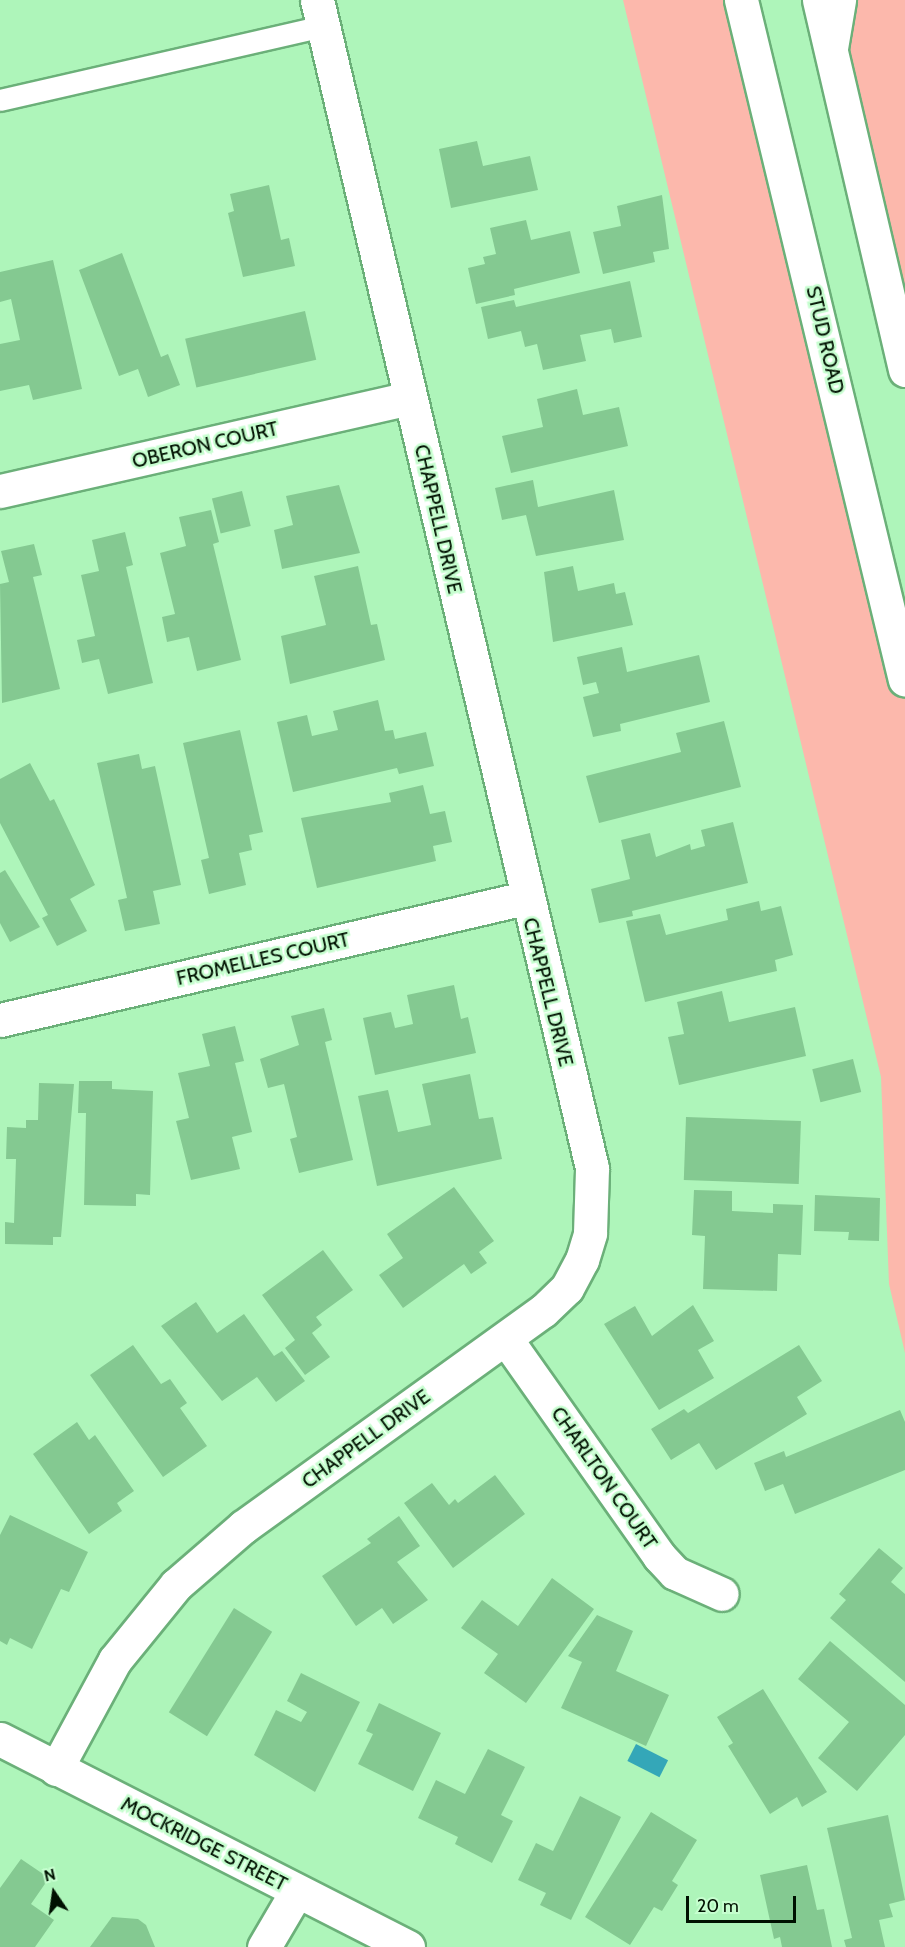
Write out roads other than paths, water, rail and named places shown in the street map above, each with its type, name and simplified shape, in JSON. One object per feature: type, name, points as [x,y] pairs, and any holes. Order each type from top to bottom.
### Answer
[{"type":"main road","name":"STUD ROAD","points":[[741,0],[905,680]]},
{"type":"main road","points":[[819,0],[905,370]]},
{"type":"main road","points":[[831,48],[839,0]]},
{"type":"main road","name":"CHAPPELL DRIVE","points":[[56,1769],[115,1660],[176,1585],[243,1527],[507,1339],[567,1288],[582,1260],[593,1201],[592,1168],[525,898],[320,13]]},
{"type":"main road","name":"OBERON COURT","points":[[0,491],[410,398]]},
{"type":"main road","name":"FROMELLES COURT","points":[[0,1020],[525,898]]},
{"type":"main road","name":"CHARLTON COURT","points":[[507,1339],[659,1556],[675,1573],[722,1594]]},
{"type":"main road","name":"MOCKRIDGE STREET","points":[[0,1739],[408,1947]]},
{"type":"main road","points":[[264,1947],[297,1891]]},
{"type":"lane","points":[[0,100],[320,13]]},
{"type":"water","points":[[636,1744],[668,1760],[659,1777],[627,1761]]}]
